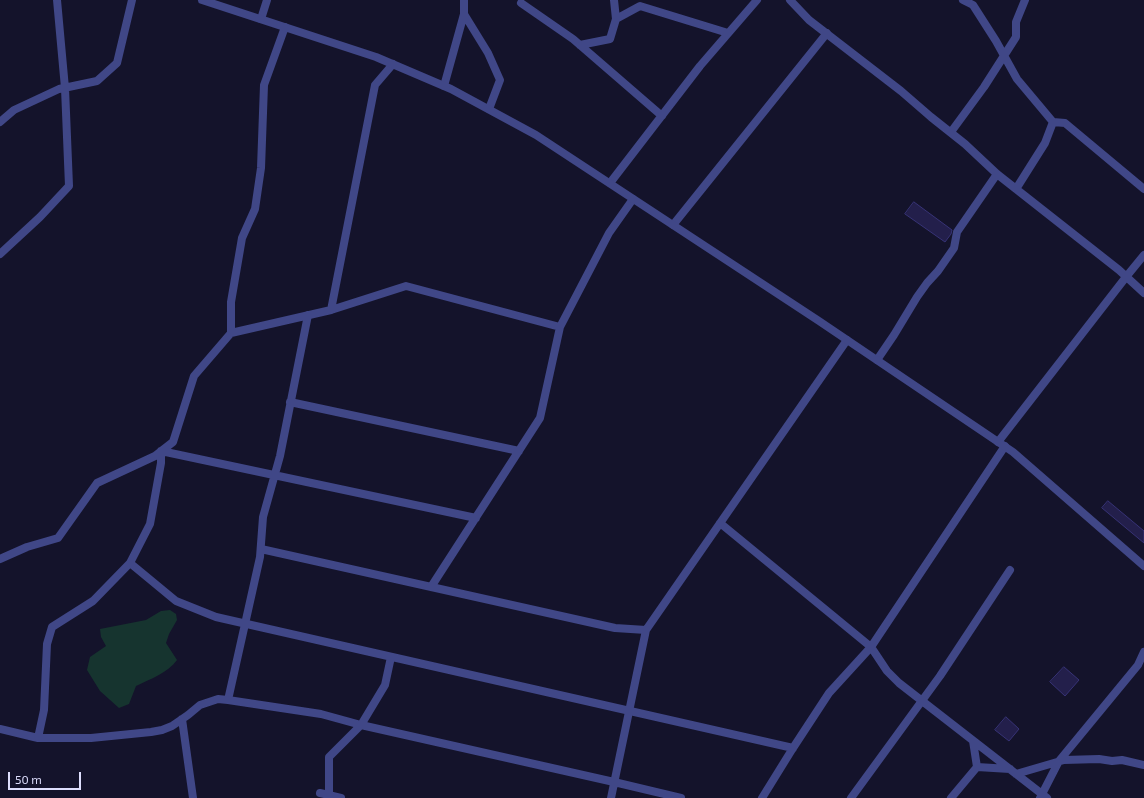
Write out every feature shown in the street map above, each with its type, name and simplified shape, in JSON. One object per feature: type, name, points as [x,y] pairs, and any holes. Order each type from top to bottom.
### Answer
[{"type":"street","points":[[0,254],[40,217],[69,186],[65,88],[57,0]]},
{"type":"street","points":[[1,118],[14,110],[59,89],[98,81],[117,63],[132,0]]},
{"type":"street","points":[[202,0],[376,57],[444,86],[536,135],[674,225],[1013,452],[1144,566]]},
{"type":"street","points":[[261,20],[266,0]]},
{"type":"street","points":[[444,86],[464,14],[464,0]]},
{"type":"street","points":[[580,45],[610,38],[616,19],[614,0]]},
{"type":"street","points":[[610,183],[700,66],[757,0]]},
{"type":"street","points":[[790,0],[809,20],[901,91],[965,144],[996,174],[1113,266],[1144,293]]},
{"type":"street","points":[[963,0],[973,5],[1017,79],[1053,122],[1065,123],[1144,189]]},
{"type":"street","points":[[950,132],[984,87],[1016,37],[1016,22],[1025,0]]},
{"type":"street","points":[[521,3],[573,39],[662,116]]},
{"type":"street","points":[[616,19],[640,6],[728,33]]},
{"type":"street","points":[[464,14],[488,53],[500,80],[489,109]]},
{"type":"street","points":[[230,333],[231,302],[242,238],[255,209],[261,168],[264,85],[285,27]]},
{"type":"street","points":[[674,225],[826,33]]},
{"type":"street","points":[[331,310],[375,85],[393,64]]},
{"type":"street","points":[[1016,189],[1045,143],[1053,122]]},
{"type":"street","points":[[877,360],[926,283],[938,271],[954,248],[957,232],[996,174]]},
{"type":"street","points":[[431,587],[540,418],[560,327],[609,233],[633,199]]},
{"type":"street","points":[[762,798],[829,694],[871,647],[1001,444],[1144,255]]},
{"type":"street","points":[[0,559],[27,547],[58,538],[96,483],[155,456],[173,442],[194,376],[230,333],[331,310],[406,286],[560,327]]},
{"type":"street","points":[[228,700],[260,557],[263,517],[280,456],[308,315]]},
{"type":"street","points":[[611,798],[646,630],[847,340]]},
{"type":"street","points":[[290,402],[520,451]]},
{"type":"street","points":[[161,451],[476,518]]},
{"type":"street","points":[[38,738],[44,710],[47,644],[52,627],[93,601],[130,563],[150,524],[161,463],[161,451]]},
{"type":"street","points":[[720,523],[871,647],[886,671],[898,683],[1013,771],[1043,797],[1060,761],[1138,665],[1144,652]]},
{"type":"street","points":[[261,549],[615,628],[646,630]]},
{"type":"street","points":[[130,563],[176,601],[216,617],[793,748]]},
{"type":"street","points":[[851,798],[922,701],[1010,570]]},
{"type":"street","points":[[329,795],[329,758],[361,725],[385,685],[392,657]]},
{"type":"street","points":[[0,729],[38,738],[91,738],[151,732],[172,726],[200,705],[218,699],[228,700],[321,714],[361,725],[681,798]]},
{"type":"street","points":[[182,719],[193,798]]},
{"type":"street","points":[[951,798],[977,767],[973,741]]},
{"type":"street","points":[[977,767],[1013,771],[1064,760],[1099,759],[1112,761],[1122,760],[1144,765]]},
{"type":"street","points":[[320,793],[341,798]]},
{"type":"green space","points":[[170,610],[176,614],[177,620],[166,643],[177,660],[169,669],[136,686],[129,704],[119,708],[100,691],[87,670],[90,657],[106,646],[101,637],[100,629],[146,620],[161,611]]},
{"type":"building","points":[[914,202],[952,230],[945,242],[905,214]]},
{"type":"building","points":[[1108,501],[1144,531],[1144,543],[1102,508]]},
{"type":"building","points":[[1064,667],[1079,680],[1065,696],[1050,682]]},
{"type":"building","points":[[1006,717],[1019,729],[1009,741],[995,730]]}]
